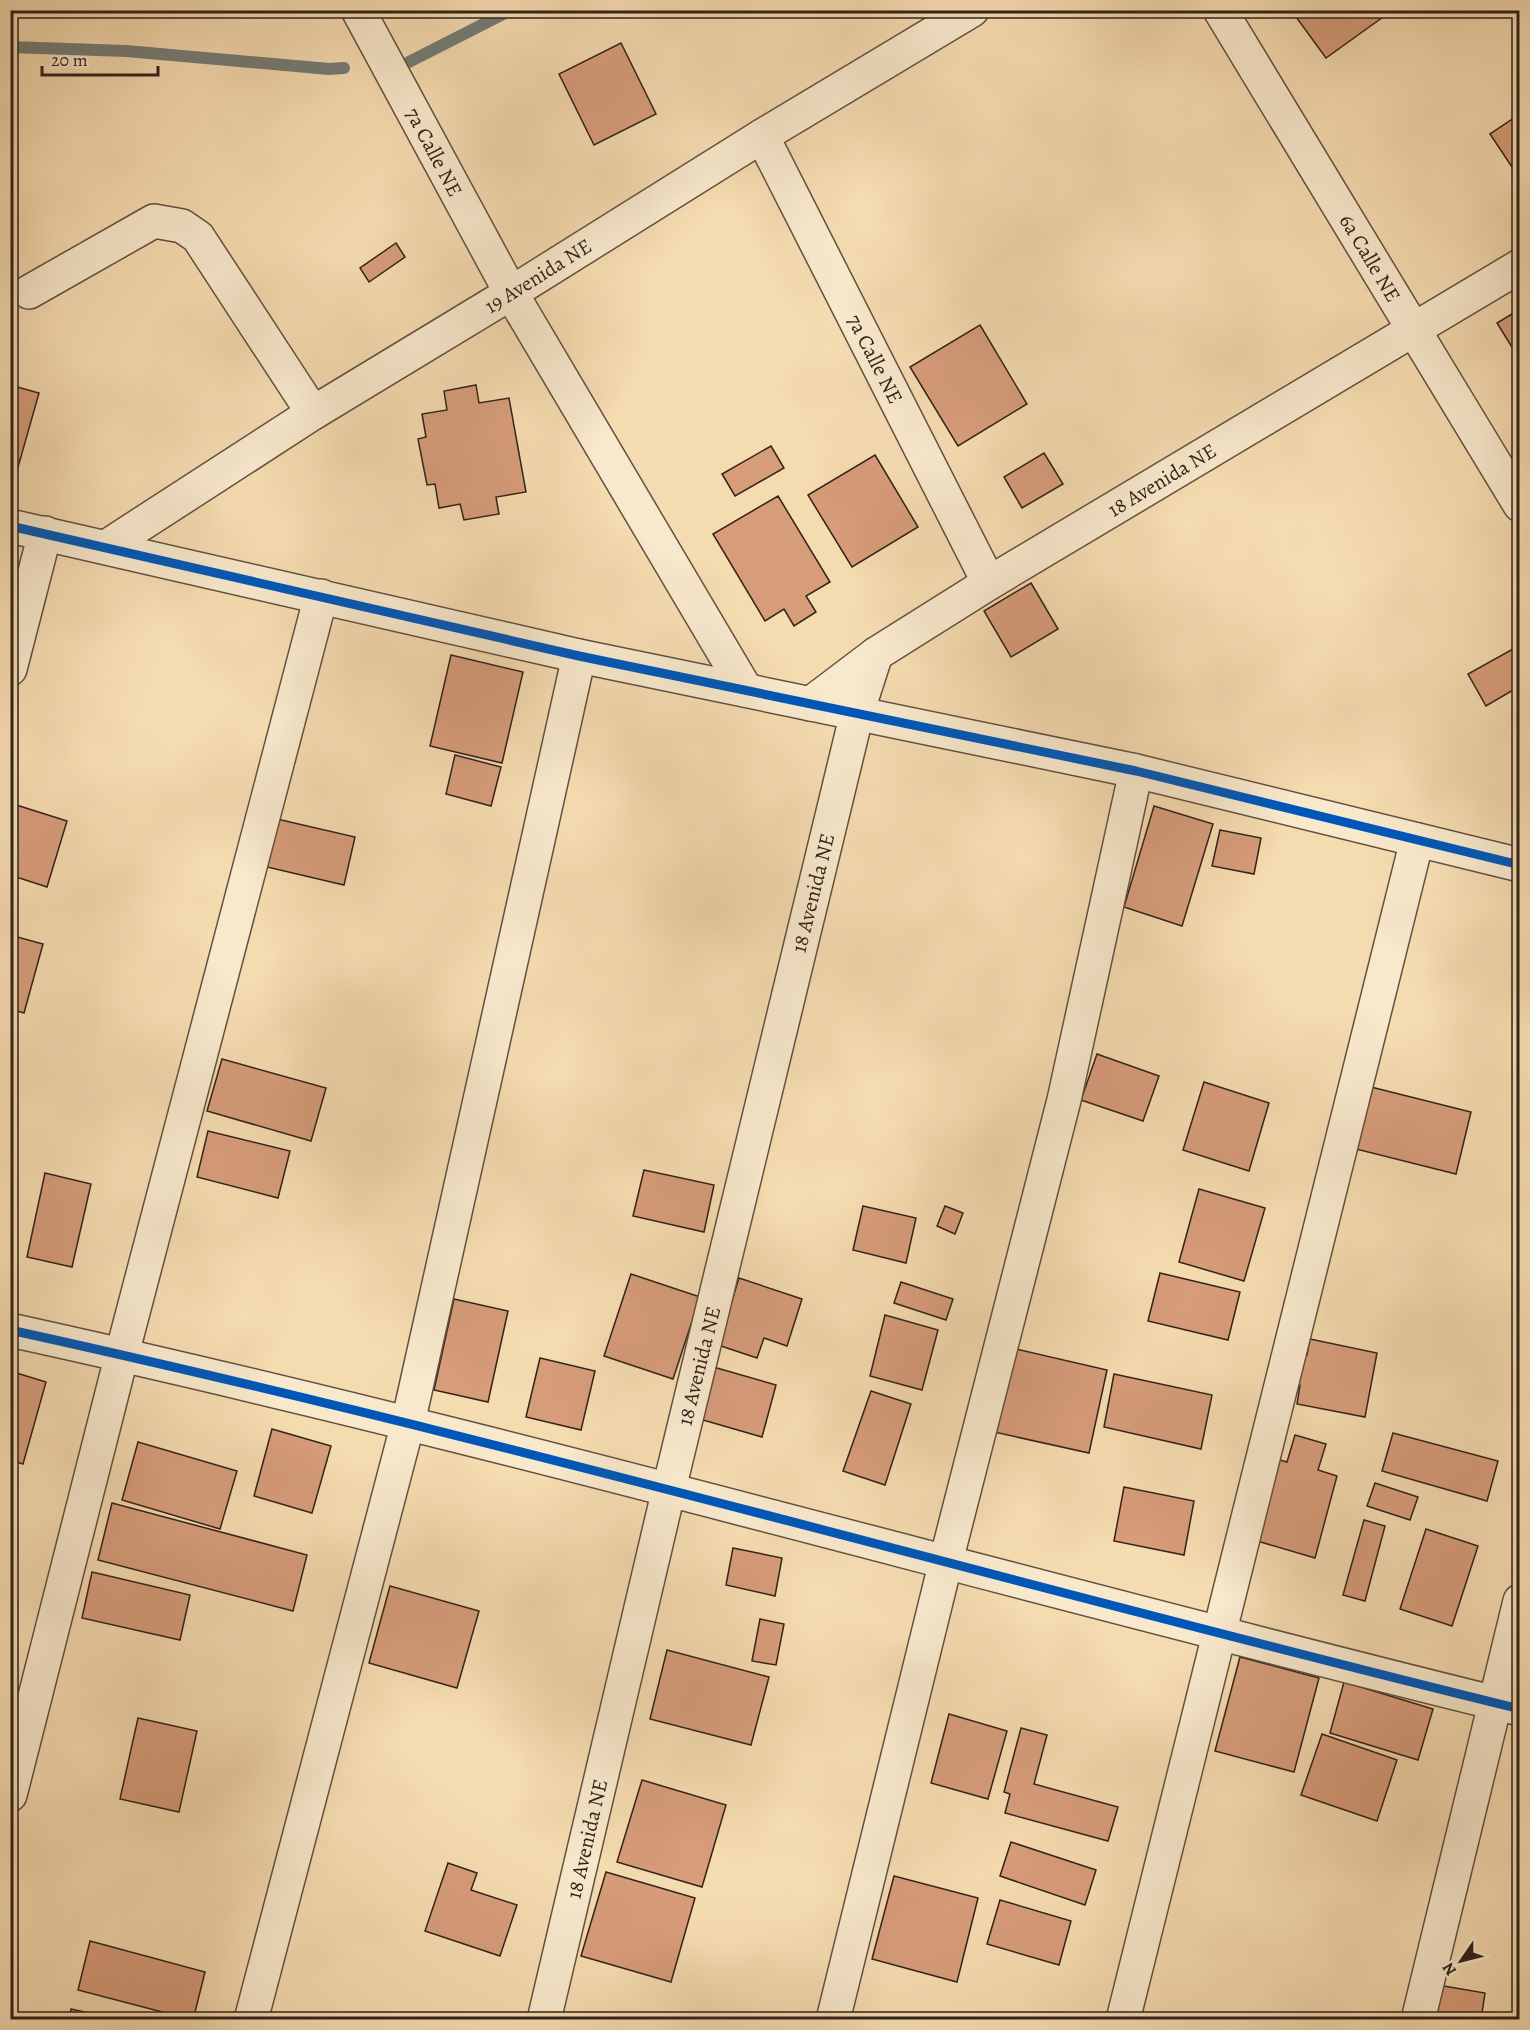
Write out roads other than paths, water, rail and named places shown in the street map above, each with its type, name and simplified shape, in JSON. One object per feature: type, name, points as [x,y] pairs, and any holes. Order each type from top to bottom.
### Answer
[{"type":"street","name":"7a Calle NE","points":[[358,10],[511,293],[746,690]]},
{"type":"street","name":"19 Avenida NE","points":[[106,547],[313,413],[511,293],[762,136],[972,10]]},
{"type":"street","name":"6a Calle NE","points":[[1220,10],[1520,505]]},
{"type":"street","name":"7a Calle NE","points":[[762,136],[988,583]]},
{"type":"street","points":[[29,292],[154,221],[182,226],[198,237],[313,413]]},
{"type":"street","name":"18 Avenida NE","points":[[810,704],[876,654],[988,583],[1520,266]]},
{"type":"street","points":[[10,526],[579,656],[1136,771],[1518,863]]},
{"type":"street","points":[[10,669],[45,533]]},
{"type":"street","points":[[10,1796],[122,1354],[321,596]]},
{"type":"street","name":"18 Avenida NE","points":[[544,2019],[669,1489],[857,713],[876,654]]},
{"type":"street","points":[[251,2019],[408,1423],[579,656]]},
{"type":"street","points":[[833,2019],[946,1561],[1064,1100],[1136,771]]},
{"type":"street","points":[[1123,2019],[1417,840]]},
{"type":"street","points":[[10,1330],[122,1354],[408,1423],[1507,1706]]},
{"type":"street","points":[[1418,2019],[1507,1706],[1520,1601]]},
{"type":"waterway","points":[[401,66],[511,10]]},
{"type":"waterway","points":[[10,47],[126,51],[329,69],[344,68]]}]
